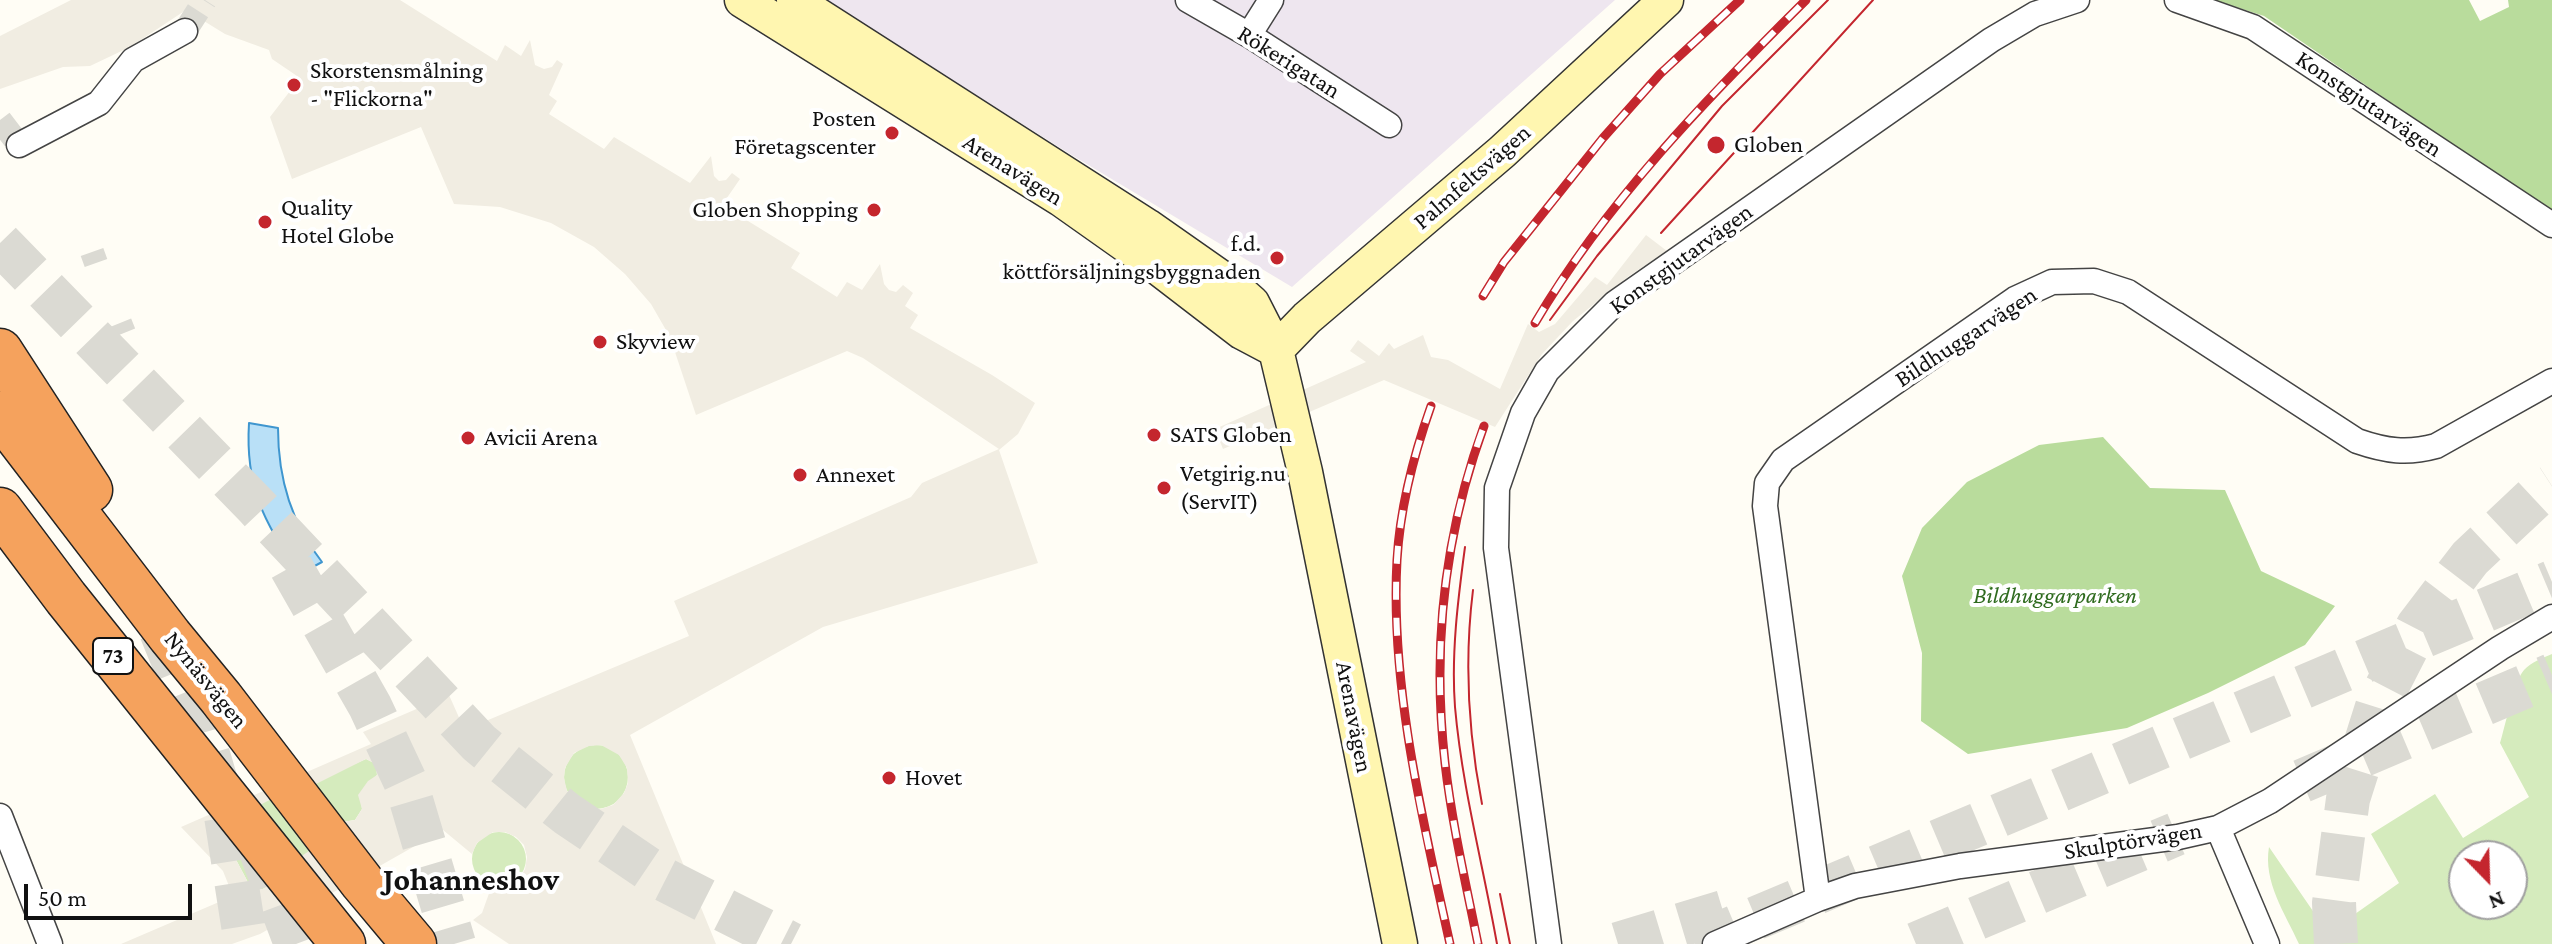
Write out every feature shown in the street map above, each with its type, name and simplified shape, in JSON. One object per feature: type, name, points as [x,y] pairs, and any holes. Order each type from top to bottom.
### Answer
[{"type":"highway","points":[[0,351],[178,623],[221,698]]},
{"type":"highway","name":"Nynäsvägen","points":[[0,414],[362,882],[414,944]]},
{"type":"highway","name":"73","points":[[0,510],[66,598],[343,944]]},
{"type":"main road","name":"Arenavägen","points":[[742,0],[1061,199],[1242,332],[1276,350]]},
{"type":"main road","name":"Arenavägen","points":[[794,0],[1176,245],[1252,303],[1276,350],[1325,561],[1400,944]]},
{"type":"main road","name":"Palmfeltsvägen","points":[[1276,350],[1307,318],[1502,152],[1666,0]]},
{"type":"street","name":"Rökerigatan","points":[[1188,0],[1249,35],[1389,125]]},
{"type":"street","points":[[1249,35],[1271,0]]},
{"type":"street","name":"Konstgjutarvägen","points":[[1549,944],[1496,548],[1497,488],[1511,444],[1541,381],[1547,371],[1615,303],[1991,40],[2035,14],[2077,0]]},
{"type":"street","name":"Konstgjutarvägen","points":[[2177,0],[2253,27],[2552,225]]},
{"type":"street","points":[[19,145],[99,103],[133,60],[185,31]]},
{"type":"street","name":"Bildhuggarvägen","points":[[1818,899],[1765,506],[1767,483],[1783,460],[2015,299],[2052,282],[2094,281],[2128,292],[2357,441],[2381,450],[2398,453],[2436,446],[2552,381]]},
{"type":"street","name":"Skulptörvägen","points":[[1715,944],[1855,886],[1960,866],[2178,837],[2218,828],[2270,801],[2552,617]]},
{"type":"street","points":[[0,816],[50,944]]},
{"type":"street","points":[[2218,828],[2267,944]]},
{"type":"shaded area","points":[[71,0],[400,0],[497,61],[505,45],[521,56],[530,40],[535,65],[544,69],[552,67],[557,60],[563,64],[549,95],[557,101],[549,114],[604,149],[614,137],[690,183],[711,156],[714,176],[719,181],[726,180],[732,173],[740,179],[722,205],[800,253],[791,268],[837,297],[847,282],[862,290],[880,264],[884,284],[889,290],[896,292],[903,285],[913,293],[905,306],[918,315],[910,328],[1035,403],[1018,434],[999,450],[1038,563],[823,627],[630,735],[716,944],[509,944],[473,920],[482,913],[492,885],[512,883],[521,876],[527,857],[524,845],[505,832],[493,832],[477,843],[472,854],[443,830],[260,934],[232,944],[121,944],[233,896],[223,871],[181,827],[371,744],[363,732],[449,695],[461,722],[466,720],[469,728],[689,636],[674,601],[911,497],[922,483],[999,449],[863,358],[847,351],[696,415],[670,337],[651,304],[625,274],[594,247],[551,223],[500,207],[454,204],[421,127],[292,179],[270,117],[300,78],[272,59],[269,50],[225,34],[186,10],[130,47],[90,66],[63,67],[0,89],[0,36]],"holes":[[[601,745],[619,755],[627,768],[628,783],[613,805],[587,809],[576,803],[567,791],[565,768],[574,753],[589,746]],[[366,759],[376,764],[377,775],[358,795],[362,809],[355,820],[342,822],[312,849],[272,876],[263,889],[251,888],[225,839],[221,838],[216,827],[219,821],[233,819],[287,791],[304,790]]]},
{"type":"shaded area","points":[[825,0],[1615,0],[1292,287],[1070,154]]},
{"type":"shaded area","points":[[1646,235],[1667,251],[1629,276],[1573,321],[1542,354],[1495,427],[1384,380],[1223,449],[1215,429],[1366,362],[1350,351],[1358,340],[1379,356],[1389,343],[1394,349],[1423,335],[1431,357],[1448,360],[1500,389],[1528,324],[1539,332],[1555,324],[1595,277],[1607,285]]},
{"type":"green space","points":[[2214,0],[2469,0],[2480,21],[2509,7],[2508,0],[2552,0],[2552,212],[2264,16]]},
{"type":"green space","name":"Bildhuggarparken","points":[[2103,437],[2150,488],[2225,490],[2261,571],[2335,606],[2305,645],[2208,693],[2127,728],[1968,754],[1921,721],[1922,653],[1902,576],[1922,528],[1967,482],[2039,445]]},
{"type":"green space","points":[[2552,654],[2552,944],[2299,944],[2272,885],[2269,847],[2328,933],[2399,883],[2371,834],[2435,794],[2463,838],[2529,797],[2500,743],[2514,693],[2521,675],[2530,665]]},
{"type":"green space","points":[[596,745],[608,747],[619,754],[626,765],[626,789],[619,800],[608,807],[596,809],[584,807],[573,800],[566,789],[564,777],[566,765],[573,754],[584,747]]},
{"type":"green space","points":[[366,759],[376,764],[377,775],[363,793],[362,809],[355,820],[342,822],[326,840],[263,889],[251,888],[225,839],[221,838],[216,827],[219,821]]},
{"type":"green space","points":[[499,832],[518,840],[526,859],[518,878],[499,886],[480,878],[472,859],[480,840]]},
{"type":"water","points":[[249,423],[278,428],[288,499],[302,532],[322,562],[300,574],[276,538],[260,503],[250,466]]},
{"type":"tunnel","points":[[185,31],[205,0]]},
{"type":"tunnel","points":[[0,120],[19,145]]},
{"type":"tunnel","points":[[0,243],[256,506],[479,743],[567,814],[665,880],[791,944]]},
{"type":"tunnel","points":[[92,252],[96,263]]},
{"type":"tunnel","points":[[120,323],[124,333]]},
{"type":"tunnel","points":[[2336,944],[2334,903],[2348,799],[2378,704],[2418,626],[2470,558],[2535,497],[2552,486]]},
{"type":"tunnel","points":[[291,567],[370,706],[406,783],[454,944]]},
{"type":"tunnel","points":[[1695,944],[2552,582]]},
{"type":"tunnel","points":[[161,631],[200,727],[226,816],[246,944]]},
{"type":"tunnel","points":[[2302,781],[2552,675]]},
{"type":"tunnel","points":[[1916,944],[2176,834]]},
{"type":"tunnel","points":[[258,843],[296,944]]},
{"type":"tunnel","points":[[1618,944],[1727,911]]},
{"type":"tram line","points":[[1550,320],[1597,256],[1722,106],[1828,0]]},
{"type":"tram line","points":[[1661,233],[1873,0]]},
{"type":"tram line","points":[[1465,547],[1455,647],[1455,707],[1468,796],[1497,944]]},
{"type":"tram line","points":[[1473,590],[1469,697],[1473,750],[1482,804]]},
{"type":"tram line","points":[[1500,894],[1510,944]]},
{"type":"railway","points":[[1483,296],[1504,262],[1603,138],[1660,74],[1740,0]]},
{"type":"railway","points":[[1535,323],[1593,235],[1626,193],[1695,113],[1806,0]]},
{"type":"railway","points":[[1431,406],[1401,521],[1396,608],[1411,753],[1450,944]]},
{"type":"railway","points":[[1478,944],[1448,786],[1440,677],[1441,635],[1451,550],[1459,508],[1484,426]]},
{"type":"place","name":"Skorstensmålning - \"Flickorna\"","points":[[294,85]]},
{"type":"place","name":"Posten Företagscenter","points":[[892,133]]},
{"type":"place","name":"Globen","points":[[1716,145]]},
{"type":"place","name":"Globen Shopping","points":[[874,210]]},
{"type":"place","name":"Quality Hotel Globe","points":[[265,222]]},
{"type":"place","name":"f.d. köttförsäljningsbyggnaden","points":[[1277,258]]},
{"type":"place","name":"Skyview","points":[[600,342]]},
{"type":"place","name":"SATS Globen","points":[[1154,435]]},
{"type":"place","name":"Avicii Arena","points":[[468,438]]},
{"type":"place","name":"Annexet","points":[[800,475]]},
{"type":"place","name":"Vetgirig.nu (ServIT)","points":[[1164,488]]},
{"type":"place","name":"Hovet","points":[[889,778]]},
{"type":"district","name":"Johanneshov","points":[[471,880]]}]
